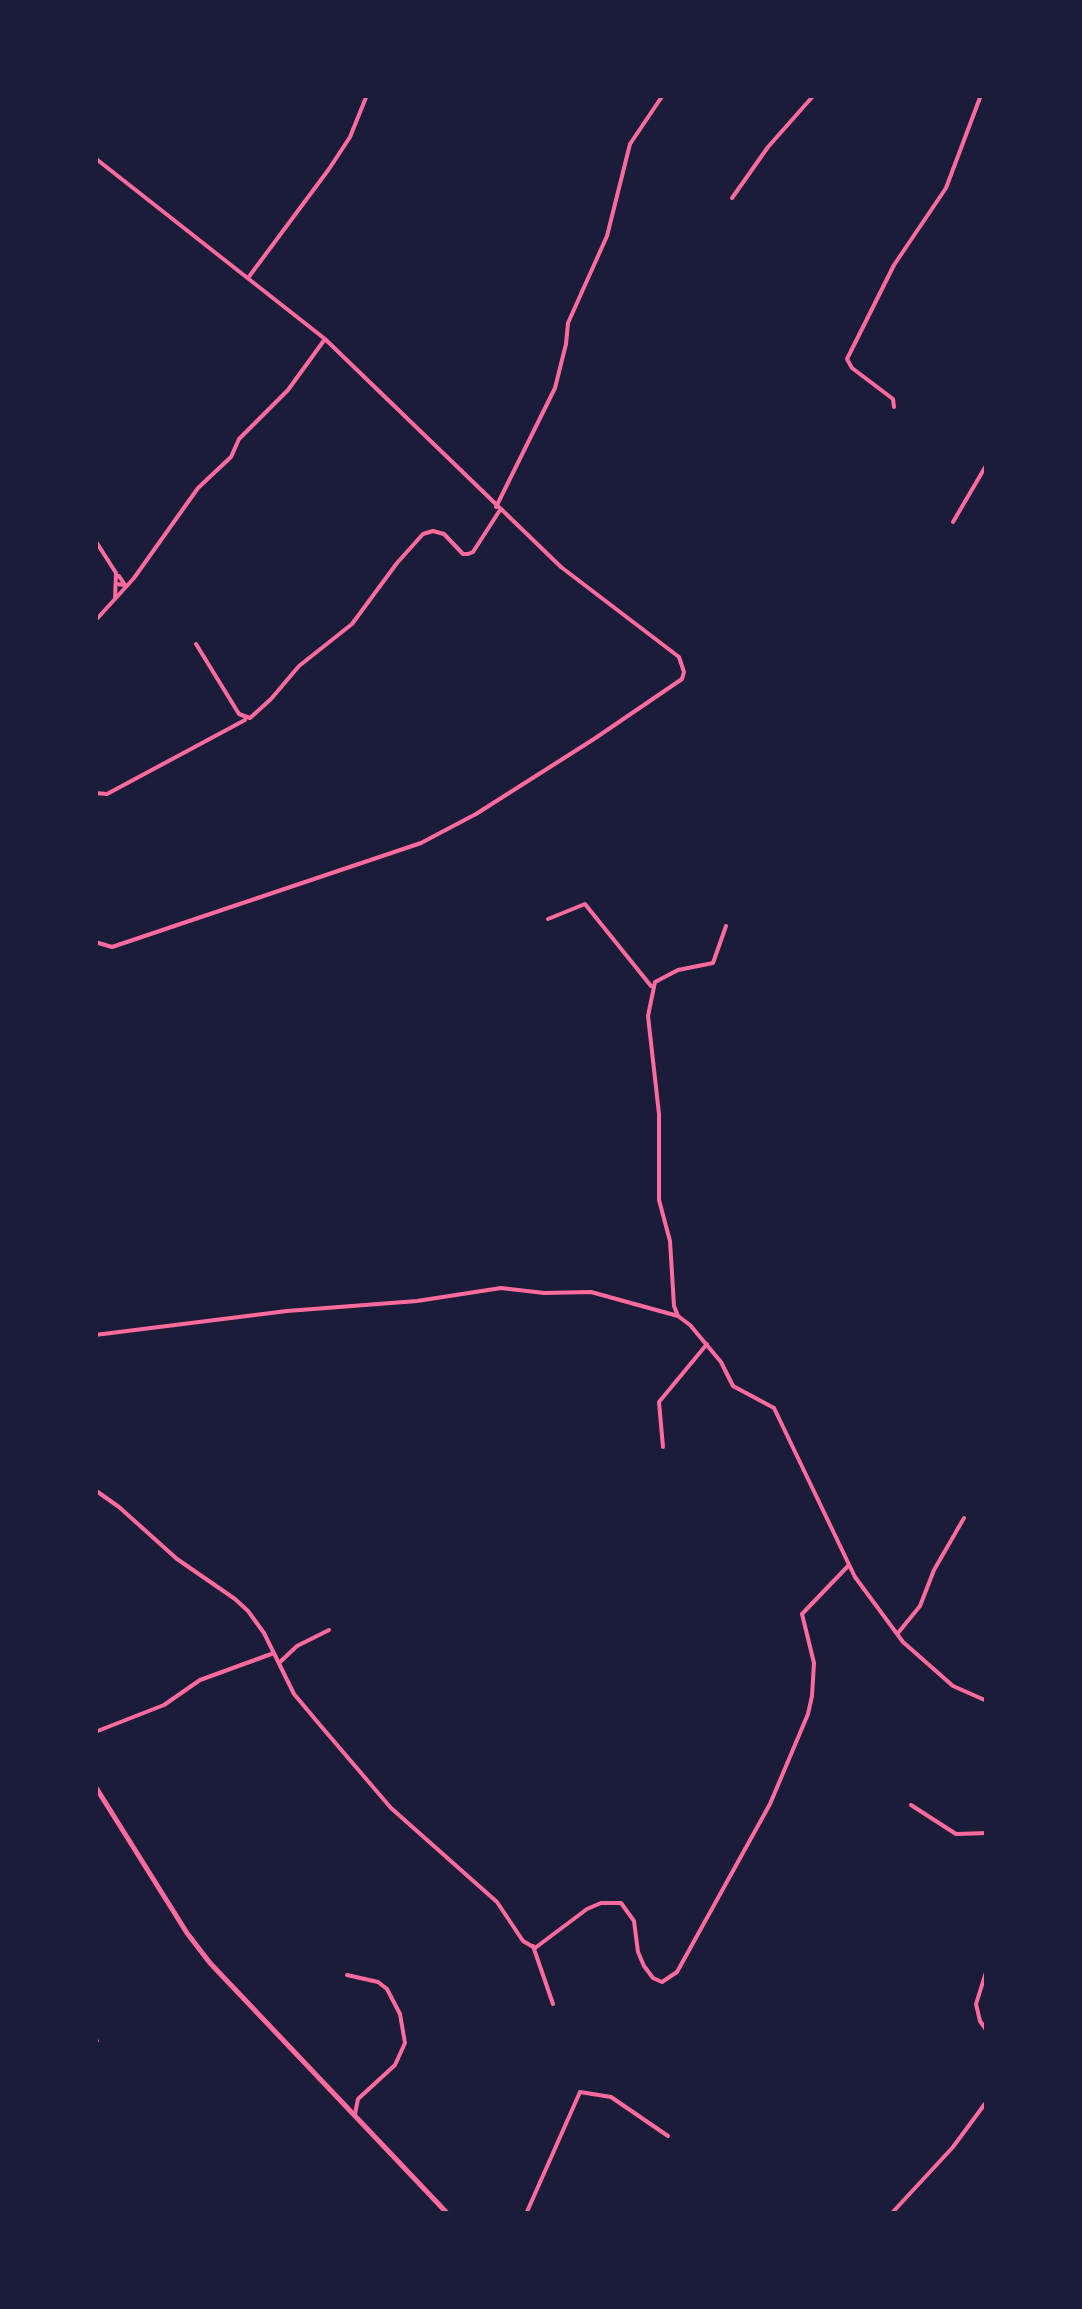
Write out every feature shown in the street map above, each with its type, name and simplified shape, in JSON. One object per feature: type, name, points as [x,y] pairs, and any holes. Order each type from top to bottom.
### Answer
[{"type":"main road","points":[[95,1786],[210,1963],[448,2214]]},
{"type":"street","points":[[248,278],[329,170],[350,137],[367,95]]},
{"type":"street","points":[[95,793],[107,794],[250,718],[299,666],[352,624],[423,534],[434,530],[444,534],[464,554],[473,552],[554,388],[568,323],[607,236],[630,144],[663,95]]},
{"type":"street","points":[[732,198],[768,147],[814,95]]},
{"type":"street","points":[[894,407],[893,398],[852,368],[848,359],[894,265],[946,188],[981,95]]},
{"type":"street","points":[[95,158],[325,339],[560,568],[679,657],[684,666],[682,679],[476,814],[421,843],[112,948],[95,942]]},
{"type":"street","points":[[95,620],[160,543],[198,488],[232,458],[239,439],[288,390],[325,339]]},
{"type":"street","points":[[954,522],[987,464]]},
{"type":"street","points":[[95,540],[116,573],[115,599]]},
{"type":"street","points":[[196,644],[238,714],[250,718]]},
{"type":"street","points":[[548,919],[585,904],[653,988]]},
{"type":"street","points":[[726,926],[713,963],[668,974],[655,982],[648,1016],[659,1114],[658,1190],[670,1241],[674,1306],[678,1316],[721,1362],[732,1386],[774,1408],[849,1565],[903,1642],[953,1686],[987,1701]]},
{"type":"street","points":[[987,1207],[987,1217]]},
{"type":"street","points":[[95,1335],[288,1311],[417,1301],[501,1288],[544,1294],[590,1292],[678,1316]]},
{"type":"street","points":[[664,1447],[659,1402],[707,1344]]},
{"type":"street","points":[[95,1490],[119,1506],[177,1559],[236,1598],[256,1620],[294,1694],[391,1808],[497,1902],[522,1941],[540,1946],[587,1909],[612,1901],[628,1909],[634,1921],[638,1952],[653,1978],[662,1982],[678,1972],[770,1804],[808,1714],[815,1676],[802,1614],[849,1565]]},
{"type":"street","points":[[898,1633],[920,1606],[934,1570],[964,1518]]},
{"type":"street","points":[[279,1665],[281,1658],[296,1646],[329,1630]]},
{"type":"street","points":[[95,1732],[164,1705],[200,1680],[274,1653]]},
{"type":"street","points":[[911,1805],[956,1834],[987,1833]]},
{"type":"street","points":[[534,1946],[553,2004]]},
{"type":"street","points":[[987,1968],[976,2004],[987,2031]]},
{"type":"street","points":[[347,1975],[378,1982],[387,1990],[400,2014],[405,2043],[395,2065],[358,2099],[355,2114]]},
{"type":"street","points":[[526,2214],[580,2092],[611,2098],[668,2136]]},
{"type":"street","points":[[891,2214],[953,2147],[987,2101]]}]
